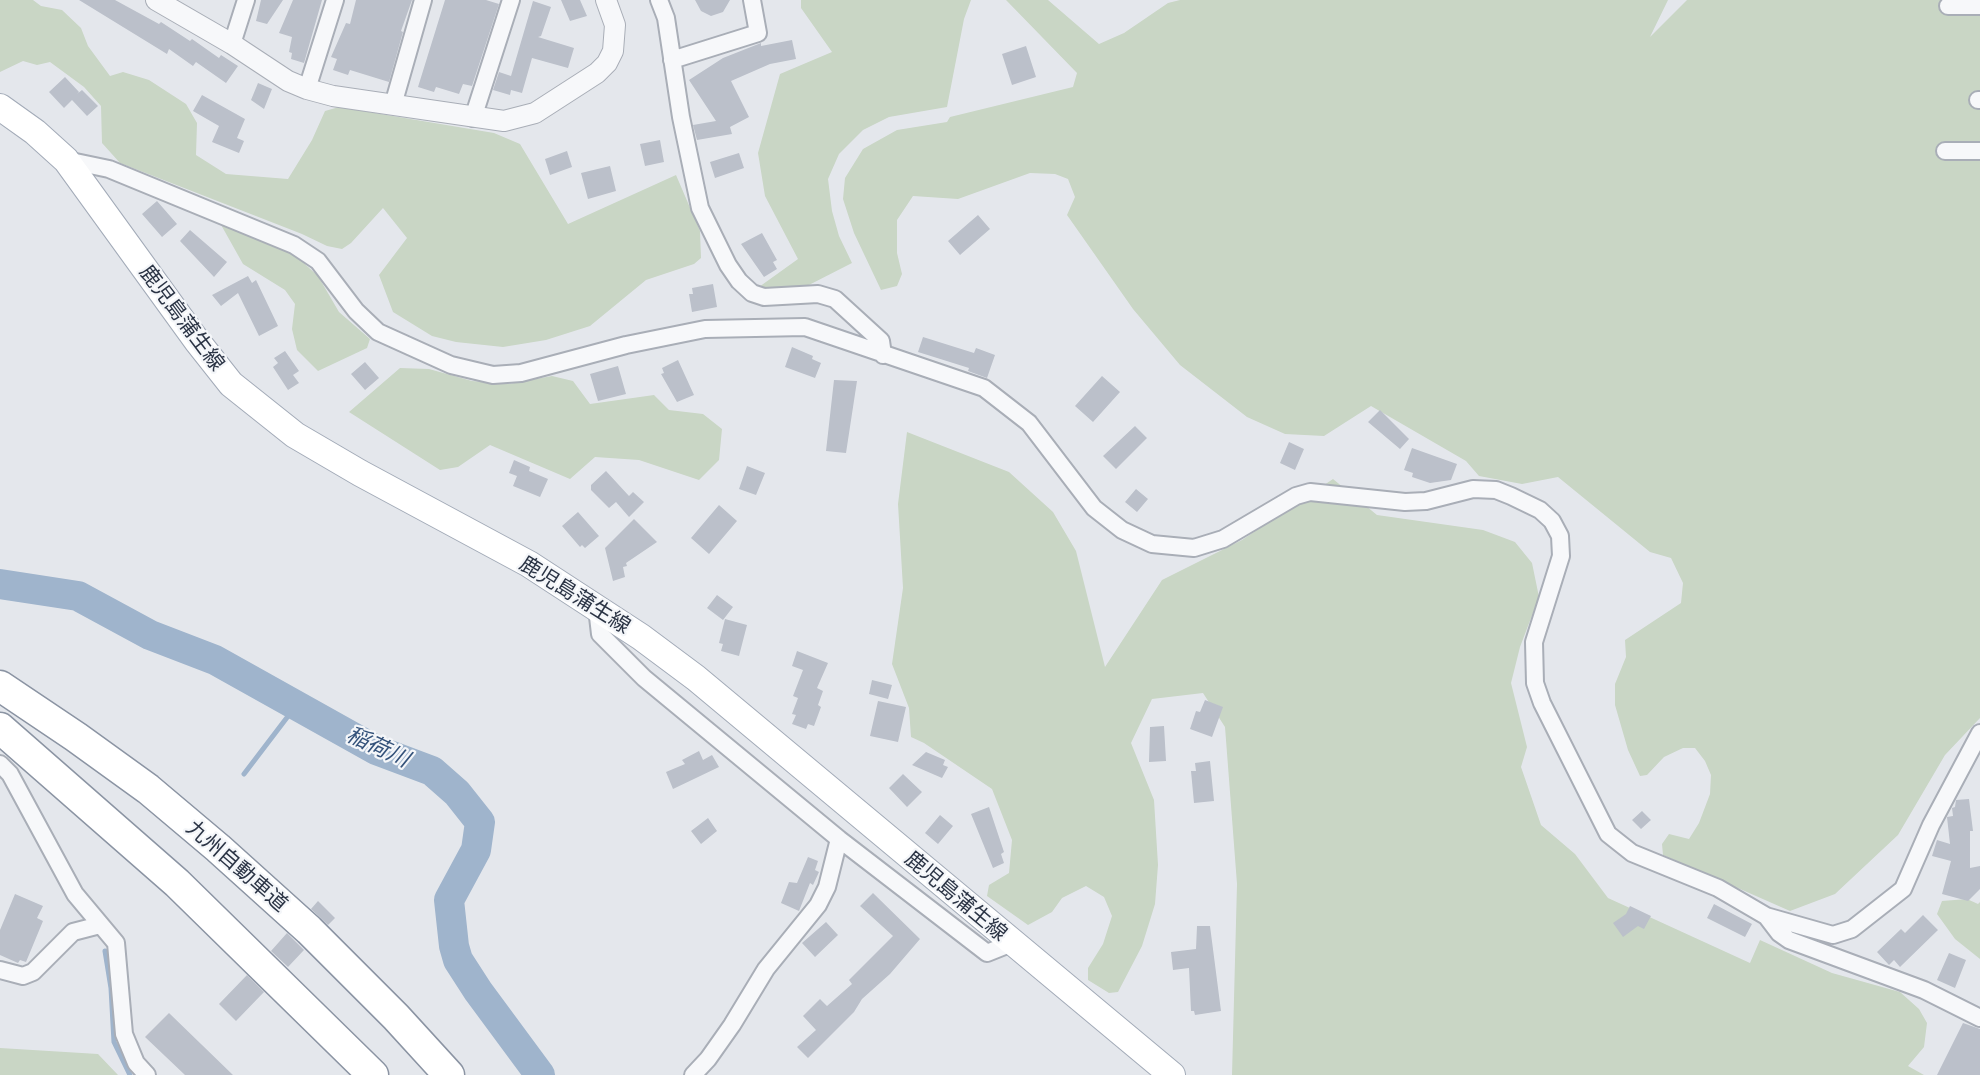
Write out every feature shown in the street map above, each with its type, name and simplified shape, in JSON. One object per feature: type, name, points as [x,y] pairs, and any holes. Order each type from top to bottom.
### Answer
[{"type":"highway","name":"九州自動車道","points":[[0,686],[76,736],[148,789],[218,848],[309,930],[396,1017],[449,1075]]},
{"type":"highway","points":[[0,728],[177,883],[373,1075]]},
{"type":"main road","name":"鹿児島蒲生線","points":[[0,107],[35,132],[66,160],[197,341],[231,384],[295,435],[360,473],[529,564],[597,608],[696,678],[1172,1075]]},
{"type":"street","points":[[156,0],[232,44],[288,81],[307,89],[473,118],[504,121],[535,113],[597,74],[607,63],[615,36],[615,25],[606,0]]},
{"type":"street","points":[[232,44],[246,0]]},
{"type":"street","points":[[307,89],[335,0]]},
{"type":"street","points":[[393,105],[423,0]]},
{"type":"street","points":[[473,118],[511,0]]},
{"type":"street","points":[[658,0],[666,18],[681,117],[700,208],[739,281],[752,293],[764,297],[818,294],[835,299],[881,341],[883,355]]},
{"type":"street","points":[[672,60],[758,33],[752,0]]},
{"type":"street","points":[[1948,6],[1980,6]]},
{"type":"street","points":[[1945,151],[1980,151]]},
{"type":"street","points":[[66,160],[110,169],[294,245],[318,261],[356,311],[378,332],[451,365],[493,375],[521,373],[626,345],[705,330],[778,326],[805,327],[984,388],[1006,403],[1042,439],[1094,508],[1122,530],[1152,544],[1194,548],[1223,538],[1296,496],[1310,492],[1405,502],[1426,501],[1473,489],[1496,490],[1540,510],[1552,521],[1560,536],[1561,556],[1534,642],[1535,683],[1542,703],[1608,834],[1632,853],[1718,888],[1766,916],[1833,935],[1852,929],[1904,889],[1931,825],[1980,733]]},
{"type":"street","points":[[597,608],[600,634],[644,678],[839,839],[987,952],[1012,943]]},
{"type":"street","points":[[0,764],[10,774],[75,894],[116,943],[124,1034],[136,1064],[147,1075]]},
{"type":"street","points":[[693,1075],[708,1059],[732,1025],[766,969],[818,905],[827,887],[839,839]]},
{"type":"street","points":[[1766,916],[1779,933],[1789,940],[1924,990],[1980,1018]]},
{"type":"street","points":[[0,970],[23,976],[33,972],[73,932],[100,925]]},
{"type":"green space","points":[[0,0],[33,0],[41,6],[62,10],[81,28],[88,46],[110,76],[123,72],[149,80],[186,104],[197,123],[196,155],[226,174],[288,179],[312,140],[325,111],[339,107],[494,133],[520,144],[568,224],[676,175],[700,231],[701,258],[694,264],[646,280],[590,326],[546,340],[503,347],[456,342],[432,336],[393,312],[379,275],[407,238],[383,208],[351,243],[342,249],[327,246],[302,234],[120,163],[102,143],[101,106],[84,87],[50,62],[37,65],[23,61],[0,72]]},
{"type":"green space","points":[[801,0],[971,0],[964,19],[947,107],[889,117],[863,130],[839,154],[828,179],[832,211],[839,236],[852,263],[803,288],[761,289],[759,287],[798,259],[765,196],[758,153],[780,74],[832,52],[801,8]]},
{"type":"green space","points":[[1006,0],[1048,0],[1099,44],[1124,33],[1168,3],[1180,0],[1668,0],[1650,37],[1687,0],[1980,0],[1980,718],[1945,755],[1898,835],[1835,894],[1790,911],[1663,855],[1662,844],[1669,834],[1689,839],[1699,823],[1710,794],[1711,775],[1705,761],[1695,748],[1683,748],[1664,757],[1647,775],[1640,776],[1628,750],[1615,705],[1615,684],[1626,657],[1625,640],[1681,603],[1683,583],[1671,558],[1650,552],[1558,477],[1522,484],[1479,476],[1466,461],[1371,406],[1324,436],[1285,434],[1247,417],[1180,365],[1133,309],[1067,215],[1075,197],[1068,179],[1055,174],[1030,173],[958,199],[913,196],[897,220],[897,253],[902,274],[897,286],[881,290],[854,233],[843,199],[845,178],[863,149],[897,130],[947,122],[950,117],[1073,87],[1077,73]]},
{"type":"green space","points":[[220,223],[296,256],[318,276],[339,312],[370,339],[367,348],[318,371],[297,350],[292,329],[295,304],[285,290],[243,264]]},
{"type":"green space","points":[[400,368],[429,369],[472,381],[509,384],[552,376],[573,381],[590,404],[654,395],[669,410],[703,414],[722,429],[719,460],[699,480],[639,460],[595,457],[570,479],[490,445],[458,467],[440,470],[349,412]]},
{"type":"green space","points":[[907,432],[1009,472],[1053,512],[1076,551],[1105,667],[1162,580],[1242,540],[1333,479],[1377,515],[1483,530],[1515,542],[1532,563],[1539,597],[1520,647],[1511,683],[1527,747],[1521,767],[1541,825],[1575,854],[1608,898],[1750,963],[1760,940],[1832,973],[1900,992],[1919,1009],[1927,1023],[1924,1047],[1908,1066],[1924,1075],[1232,1075],[1237,884],[1225,727],[1203,693],[1152,699],[1131,743],[1154,800],[1158,865],[1155,904],[1142,946],[1118,992],[1109,993],[1088,980],[1088,968],[1103,944],[1112,916],[1104,897],[1086,886],[1062,898],[1052,912],[1028,925],[987,896],[989,885],[1009,873],[1012,840],[992,789],[924,743],[911,737],[909,708],[892,664],[903,588],[898,504]]},
{"type":"green space","points":[[1967,899],[1978,904],[1980,902],[1980,959],[1955,939],[1937,914],[1942,901]]},
{"type":"green space","points":[[0,1048],[98,1054],[118,1075],[0,1075]]},
{"type":"building","points":[[79,0],[115,0],[159,24],[161,22],[190,41],[192,39],[219,58],[221,55],[238,66],[226,83],[196,62],[193,66],[169,49],[167,54]]},
{"type":"building","points":[[261,0],[283,0],[267,24],[256,21]]},
{"type":"building","points":[[293,0],[322,0],[304,63],[291,59],[292,53],[289,52],[292,37],[279,33]]},
{"type":"building","points":[[356,0],[412,0],[401,31],[403,32],[389,82],[350,70],[348,75],[333,70],[337,59],[331,57],[346,23],[350,24]]},
{"type":"building","points":[[445,0],[486,0],[499,4],[472,86],[463,84],[459,94],[436,87],[434,92],[418,87]]},
{"type":"building","points":[[561,0],[580,0],[587,16],[570,21]]},
{"type":"building","points":[[695,0],[730,0],[723,12],[711,16],[701,11]]},
{"type":"building","points":[[533,1],[551,7],[541,36],[538,37],[574,48],[568,68],[532,58],[522,93],[511,90],[510,95],[493,90],[499,72],[511,76]]},
{"type":"building","points":[[792,40],[796,59],[770,64],[731,81],[749,117],[730,127],[732,134],[697,140],[693,125],[716,121],[689,80],[723,58],[761,43],[761,46]]},
{"type":"building","points":[[1026,46],[1036,77],[1012,85],[1002,54]]},
{"type":"building","points":[[65,77],[79,92],[77,94],[82,90],[98,106],[87,116],[72,100],[64,108],[49,92]]},
{"type":"building","points":[[258,83],[272,89],[264,109],[251,100]]},
{"type":"building","points":[[202,95],[245,119],[237,138],[244,141],[239,153],[212,142],[219,126],[193,111]]},
{"type":"building","points":[[660,140],[664,162],[645,166],[640,144]]},
{"type":"building","points":[[567,151],[572,167],[550,175],[545,159]]},
{"type":"building","points":[[739,153],[744,168],[715,178],[710,162]]},
{"type":"building","points":[[610,166],[616,191],[588,199],[581,173]]},
{"type":"building","points":[[157,201],[177,224],[162,237],[142,214]]},
{"type":"building","points":[[978,215],[990,229],[960,255],[948,241]]},
{"type":"building","points":[[190,230],[227,262],[214,277],[180,241]]},
{"type":"building","points":[[762,233],[777,260],[773,262],[777,269],[764,277],[741,244]]},
{"type":"building","points":[[248,276],[252,283],[256,280],[278,326],[259,336],[238,293],[221,306],[212,295]]},
{"type":"building","points":[[713,284],[717,307],[692,312],[689,294],[693,294],[692,288]]},
{"type":"building","points":[[923,337],[974,353],[976,348],[995,355],[987,378],[968,371],[969,368],[918,352]]},
{"type":"building","points":[[792,347],[813,356],[812,359],[821,363],[815,378],[785,367]]},
{"type":"building","points":[[285,351],[299,371],[293,375],[299,383],[288,390],[273,367],[278,363],[274,358]]},
{"type":"building","points":[[678,360],[694,395],[677,402],[661,374],[664,373],[662,368]]},
{"type":"building","points":[[365,362],[379,378],[365,390],[351,374]]},
{"type":"building","points":[[618,366],[626,394],[598,401],[590,374]]},
{"type":"building","points":[[1102,376],[1120,392],[1093,422],[1075,406]]},
{"type":"building","points":[[834,380],[857,381],[846,453],[826,451]]},
{"type":"building","points":[[1380,410],[1409,439],[1400,449],[1368,422]]},
{"type":"building","points":[[1135,426],[1147,438],[1116,469],[1103,456]]},
{"type":"building","points":[[1289,442],[1304,449],[1295,470],[1280,463]]},
{"type":"building","points":[[1412,448],[1457,464],[1451,480],[1430,483],[1412,477],[1413,473],[1404,470]]},
{"type":"building","points":[[514,460],[530,467],[529,471],[548,479],[540,497],[513,486],[517,476],[509,473]]},
{"type":"building","points":[[747,466],[765,473],[756,495],[739,489]]},
{"type":"building","points":[[606,471],[629,496],[633,492],[644,502],[629,517],[616,502],[609,508],[591,490],[591,485]]},
{"type":"building","points":[[1136,489],[1148,499],[1137,512],[1125,502]]},
{"type":"building","points":[[719,505],[737,521],[709,554],[691,538]]},
{"type":"building","points":[[578,512],[599,536],[585,548],[582,545],[580,547],[562,526]]},
{"type":"building","points":[[634,519],[657,542],[626,563],[627,566],[623,567],[625,577],[613,581],[605,548]]},
{"type":"building","points":[[717,595],[733,607],[723,620],[707,608]]},
{"type":"building","points":[[725,619],[747,625],[739,656],[721,651],[723,644],[719,643]]},
{"type":"building","points":[[797,651],[828,663],[817,688],[823,691],[818,705],[821,707],[814,726],[808,724],[806,729],[792,724],[796,715],[792,714],[798,698],[793,696],[803,670],[792,666]]},
{"type":"building","points":[[872,680],[892,685],[888,699],[869,694]]},
{"type":"building","points":[[1205,700],[1223,707],[1212,737],[1190,729],[1196,711],[1200,712]]},
{"type":"building","points":[[878,701],[906,707],[898,742],[870,736]]},
{"type":"building","points":[[1164,726],[1166,761],[1149,762],[1150,727]]},
{"type":"building","points":[[699,751],[703,760],[712,755],[719,767],[673,789],[666,772],[685,764],[682,760]]},
{"type":"building","points":[[926,752],[945,760],[943,765],[948,767],[942,778],[912,765]]},
{"type":"building","points":[[1210,761],[1214,801],[1194,803],[1191,771],[1196,771],[1195,763]]},
{"type":"building","points":[[903,774],[922,792],[907,807],[889,788]]},
{"type":"building","points":[[1969,799],[1973,831],[1970,831],[1970,868],[1980,866],[1980,889],[1968,901],[1942,894],[1951,861],[1932,856],[1937,840],[1950,844],[1947,817],[1953,816],[1952,808],[1955,807],[1956,800]]},
{"type":"building","points":[[989,807],[1004,852],[1001,854],[1004,863],[993,868],[971,814]]},
{"type":"building","points":[[1642,811],[1651,820],[1641,829],[1632,820]]},
{"type":"building","points":[[940,815],[953,826],[938,844],[925,833]]},
{"type":"building","points":[[708,818],[717,831],[701,844],[691,831]]},
{"type":"building","points":[[808,857],[818,861],[815,870],[819,872],[813,885],[810,883],[799,911],[781,903],[789,882],[797,883]]},
{"type":"building","points":[[873,893],[920,939],[890,974],[862,999],[854,1012],[808,1058],[797,1047],[816,1030],[803,1016],[820,999],[827,1006],[852,984],[849,980],[893,936],[860,906]]},
{"type":"building","points":[[15,894],[43,906],[37,918],[43,921],[26,962],[20,960],[18,963],[0,955],[0,930]]},
{"type":"building","points":[[318,901],[335,918],[328,925],[311,909]]},
{"type":"building","points":[[1714,904],[1752,924],[1745,937],[1707,918]]},
{"type":"building","points":[[1630,906],[1651,916],[1644,929],[1638,926],[1623,937],[1613,923],[1626,914]]},
{"type":"building","points":[[1923,915],[1938,930],[1900,967],[1894,960],[1889,965],[1877,952],[1901,929],[1905,933]]},
{"type":"building","points":[[826,922],[838,935],[815,957],[802,943]]},
{"type":"building","points":[[1197,926],[1210,926],[1221,1011],[1195,1015],[1194,1011],[1191,1011],[1189,968],[1173,970],[1171,952],[1196,949]]},
{"type":"building","points":[[287,933],[304,950],[288,967],[271,951]]},
{"type":"building","points":[[1949,953],[1966,960],[1955,988],[1937,980]]},
{"type":"building","points":[[247,975],[264,992],[236,1021],[219,1004]]},
{"type":"building","points":[[169,1013],[233,1075],[185,1075],[145,1037]]},
{"type":"building","points":[[1963,1023],[1980,1029],[1980,1075],[1937,1075]]},
{"type":"waterway","name":"稲荷川","points":[[0,584],[78,596],[150,635],[215,660],[376,750],[432,771],[457,793],[480,822],[476,850],[449,900],[454,946],[458,960],[540,1075]]},
{"type":"waterway","points":[[244,774],[295,707]]},
{"type":"waterway","points":[[105,951],[111,988],[114,1042],[130,1075]]}]
